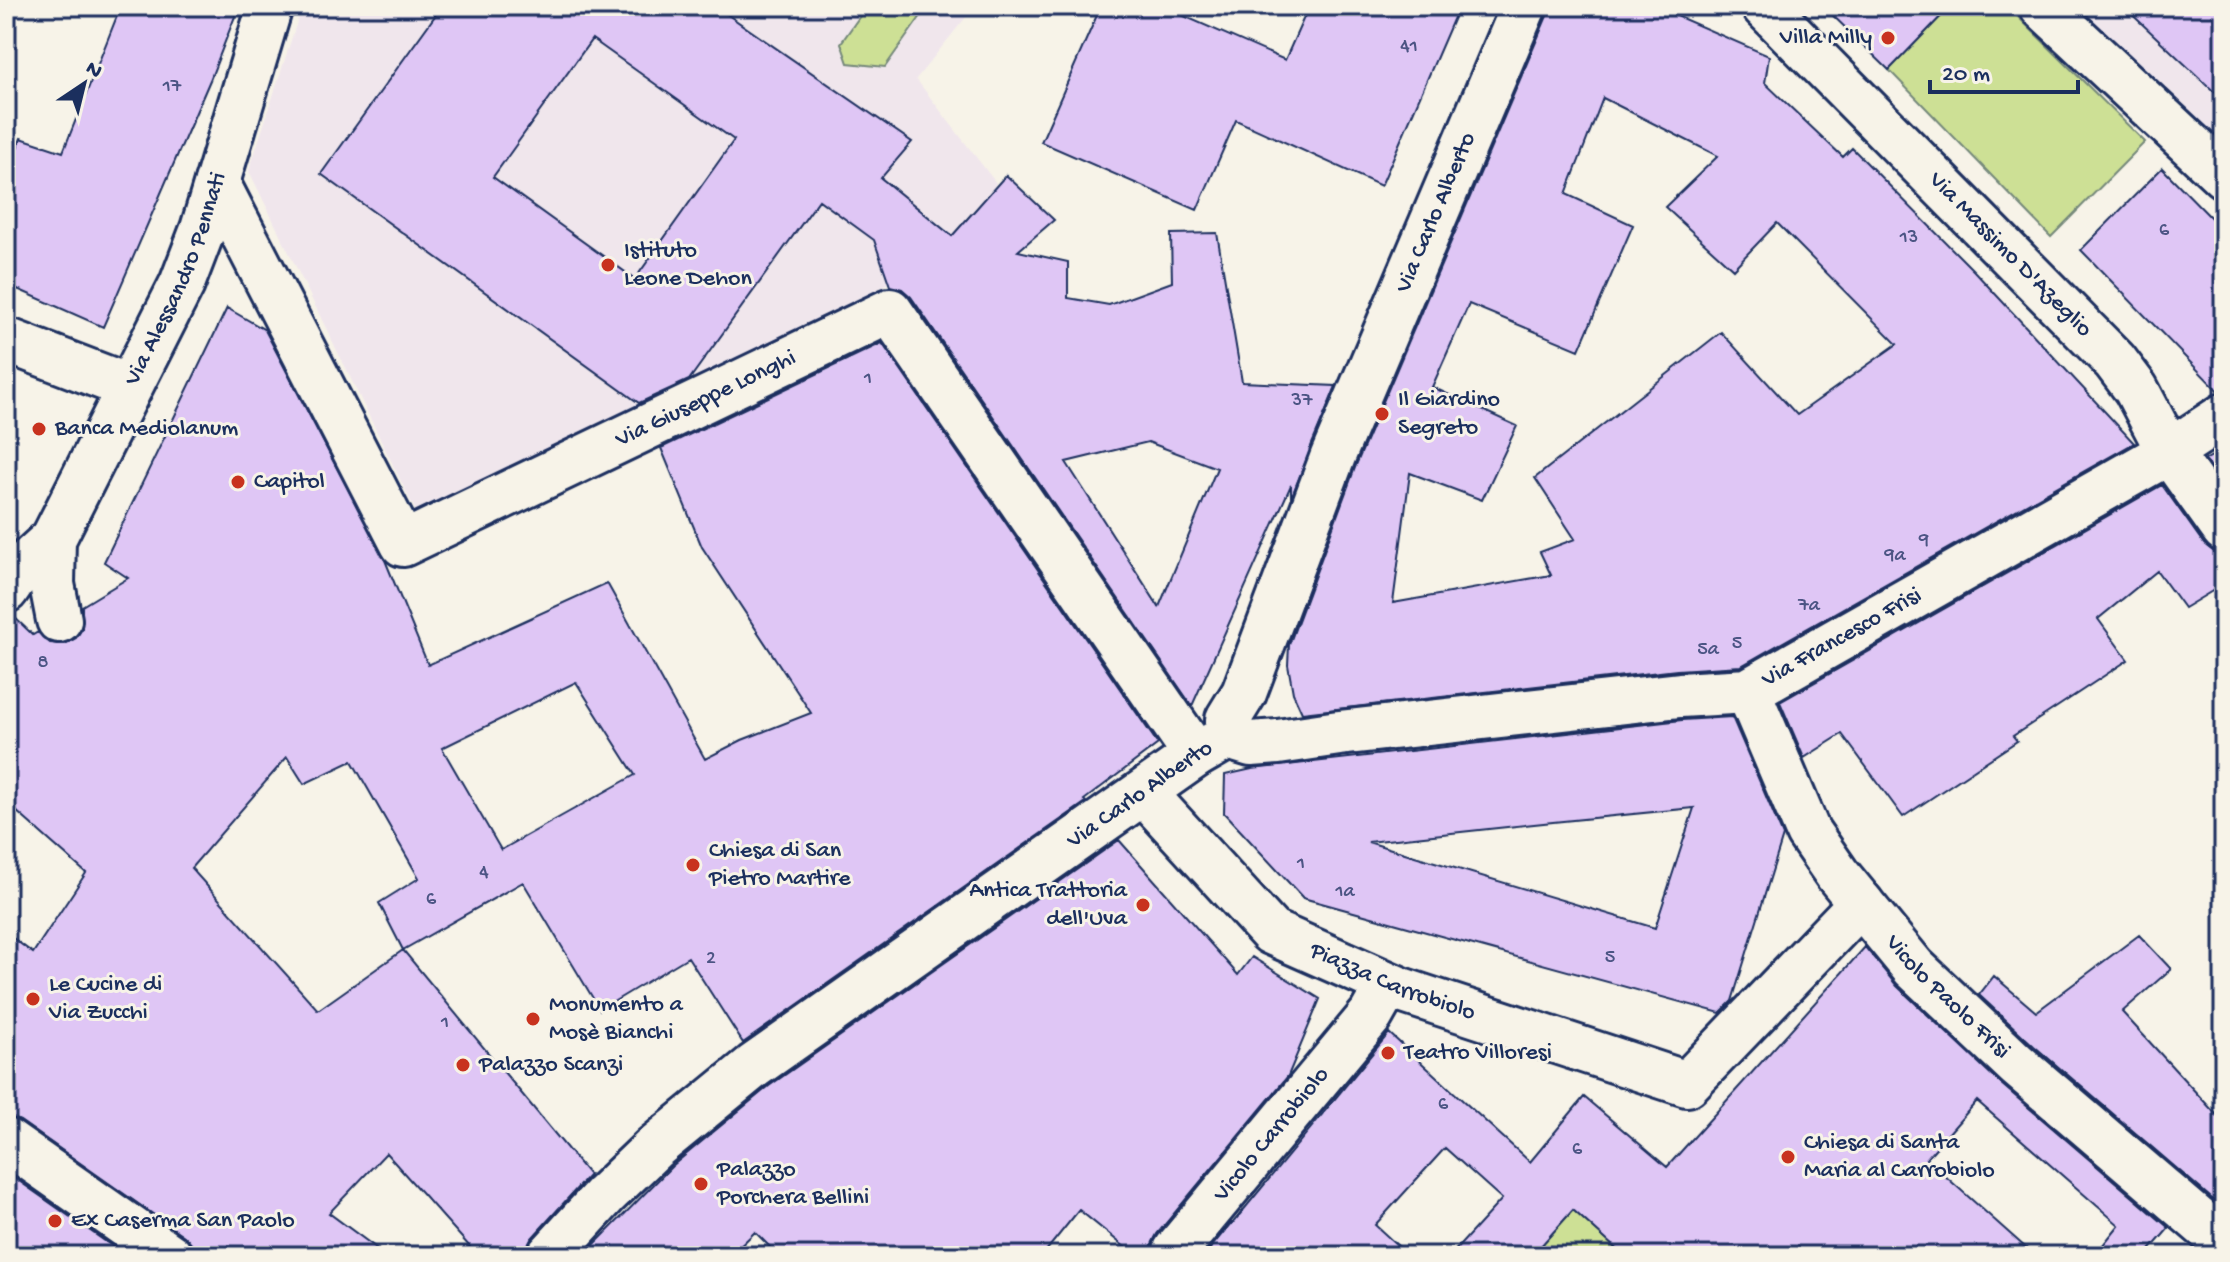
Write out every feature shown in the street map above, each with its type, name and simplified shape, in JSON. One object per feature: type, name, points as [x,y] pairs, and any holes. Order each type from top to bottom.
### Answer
[{"type":"street","name":"Via Alessandro Pennati","points":[[6,590],[21,568],[53,539],[182,284],[217,183],[270,6]]},
{"type":"street","name":"Via Carlo Alberto","points":[[549,1256],[655,1147],[754,1066],[1212,746],[1244,693],[1333,456],[1524,6]]},
{"type":"street","name":"Via Massimo D'Azeglio","points":[[1764,6],[2115,361],[2136,389],[2169,452],[2224,529]]},
{"type":"street","points":[[2042,6],[2224,176]]},
{"type":"street","name":"Via Giuseppe Longhi","points":[[217,183],[403,544],[890,311],[1212,746]]},
{"type":"street","points":[[6,340],[129,387]]},
{"type":"street","name":"Via Francesco Frisi","points":[[1212,746],[1278,742],[1664,697],[1748,691],[2169,452],[2224,416]]},
{"type":"street","name":"Via Alessandro Pennati","points":[[53,539],[52,584],[59,620]]},
{"type":"street","name":"Vicolo Paolo Frisi","points":[[1748,691],[1808,832],[1837,874],[1914,968],[2006,1055],[2224,1244]]},
{"type":"street","name":"Piazza Carrobiolo","points":[[1144,793],[1271,932],[1379,1000],[1687,1084],[1861,903]]},
{"type":"street","name":"Vicolo Carrobiolo","points":[[1175,1256],[1176,1250],[1379,1000]]},
{"type":"street","points":[[6,1141],[170,1256]]},
{"type":"street","points":[[2217,1256],[2224,1244]]},
{"type":"shaded area","name":"Istituto Leone Dehon","points":[[302,6],[975,6],[916,79],[996,183],[964,242],[876,290],[417,514],[249,171]]},
{"type":"shaded area","points":[[2073,6],[2224,6],[2224,148]]},
{"type":"green space","points":[[867,6],[928,6],[885,67],[848,63],[841,43]]},
{"type":"green space","points":[[1951,6],[2007,6],[2145,142],[2051,237],[1889,70]]},
{"type":"green space","points":[[1573,1210],[1624,1256],[1532,1256]]},
{"type":"building","points":[[121,6],[239,6],[103,327],[6,284],[6,176],[21,138],[63,152]]},
{"type":"building","points":[[442,6],[715,6],[912,142],[881,178],[952,236],[1006,175],[1054,220],[1018,251],[1068,262],[1068,298],[1109,305],[1172,282],[1171,234],[1217,233],[1242,382],[1336,386],[1291,498],[1291,485],[1192,706],[911,297],[902,289],[890,286],[874,240],[819,200],[689,380],[639,403],[321,174]],"holes":[[[592,39],[734,140],[635,279],[493,177]],[[1148,442],[1217,468],[1159,607],[1066,462]]]},
{"type":"building","points":[[1101,6],[1161,6],[1285,60],[1309,6],[1459,6],[1381,186],[1236,120],[1197,210],[1041,142]]},
{"type":"building","points":[[1548,6],[1654,6],[1769,56],[1765,83],[1843,157],[1852,148],[1974,271],[2134,443],[1741,666],[1677,670],[1302,713],[1293,693],[1288,665],[1289,645],[1356,465],[1547,16]],"holes":[[[1603,98],[1718,156],[1665,207],[1733,269],[1777,223],[1897,344],[1797,415],[1721,332],[1535,478],[1575,539],[1540,552],[1551,575],[1393,603],[1410,473],[1482,500],[1517,426],[1432,387],[1469,304],[1579,350],[1633,225],[1566,194]]]},
{"type":"building","name":"Villa Milly","points":[[1823,6],[1951,6],[1889,70]]},
{"type":"building","points":[[2123,6],[2224,6],[2224,101]]},
{"type":"building","points":[[2162,168],[2224,231],[2224,391],[2219,392],[2081,250]]},
{"type":"building","points":[[227,308],[265,330],[385,560],[428,665],[607,583],[705,759],[742,740],[811,713],[702,547],[661,448],[882,343],[1158,744],[1084,800],[1086,802],[743,1043],[688,957],[600,1010],[523,882],[403,950],[589,1175],[531,1239],[525,1256],[478,1256],[386,1153],[329,1213],[387,1256],[195,1256],[192,1245],[184,1236],[20,1121],[6,1116],[6,933],[33,953],[86,873],[6,802],[6,615],[11,614],[33,635],[38,632],[50,643],[65,644],[76,638],[82,629],[82,606],[128,578],[104,562]],"holes":[[[576,682],[635,775],[501,850],[442,748]],[[287,757],[304,784],[352,761],[419,878],[379,903],[403,950],[318,1010],[191,868]]]},
{"type":"building","points":[[2224,449],[2224,486],[2205,460]]},
{"type":"building","points":[[2162,485],[2204,544],[2224,554],[2224,584],[2184,608],[2157,571],[2098,619],[2128,660],[2013,736],[2017,741],[1903,817],[1842,734],[1804,758],[1780,702]]},
{"type":"building","points":[[1732,717],[1783,836],[1732,1001],[1720,1013],[1303,898],[1224,813],[1225,775],[1252,769],[1682,720]],"holes":[[[1694,808],[1655,928],[1368,842]]]},
{"type":"building","points":[[1119,840],[1238,975],[1252,957],[1320,999],[1288,1076],[1157,1234],[1151,1246],[1151,1256],[1136,1256],[1079,1210],[1042,1256],[779,1256],[755,1232],[730,1256],[583,1256],[672,1166],[769,1086]]},
{"type":"building","points":[[2139,935],[2171,969],[2122,1012],[2224,1123],[2224,1209],[1979,995],[1994,976],[2036,1012]]},
{"type":"building","points":[[1865,947],[1897,986],[2000,1083],[2169,1228],[2145,1256],[2094,1256],[2119,1225],[1977,1101],[1926,1159],[2035,1256],[1624,1256],[1573,1210],[1532,1256],[1450,1256],[1502,1199],[1445,1148],[1375,1225],[1409,1256],[1204,1256],[1389,1033],[1530,1162],[1584,1097],[1667,1167]]},
{"type":"building","name":"Ex Caserma San Paolo","points":[[6,1172],[126,1256],[6,1256]]},
{"type":"place","name":"Villa Milly","points":[[1888,38]]},
{"type":"place","name":"Istituto Leone Dehon","points":[[608,265]]},
{"type":"place","name":"Il Giardino Segreto","points":[[1382,414]]},
{"type":"place","name":"Banca Mediolanum","points":[[39,429]]},
{"type":"place","name":"Capitol","points":[[238,482]]},
{"type":"place","name":"Chiesa di San Pietro Martire","points":[[693,865]]},
{"type":"place","name":"Antica Trattoria dell'Uva","points":[[1143,905]]},
{"type":"place","name":"Le Cucine di Via Zucchi","points":[[33,999]]},
{"type":"place","name":"Monumento a Mosè Bianchi","points":[[533,1019]]},
{"type":"place","name":"Teatro Villoresi","points":[[1388,1053]]},
{"type":"place","name":"Palazzo Scanzi","points":[[463,1065]]},
{"type":"place","name":"Chiesa di Santa Maria al Carrobiolo","points":[[1788,1157]]},
{"type":"place","name":"Palazzo Porchera Bellini","points":[[701,1184]]},
{"type":"place","name":"Ex Caserma San Paolo","points":[[55,1221]]}]
